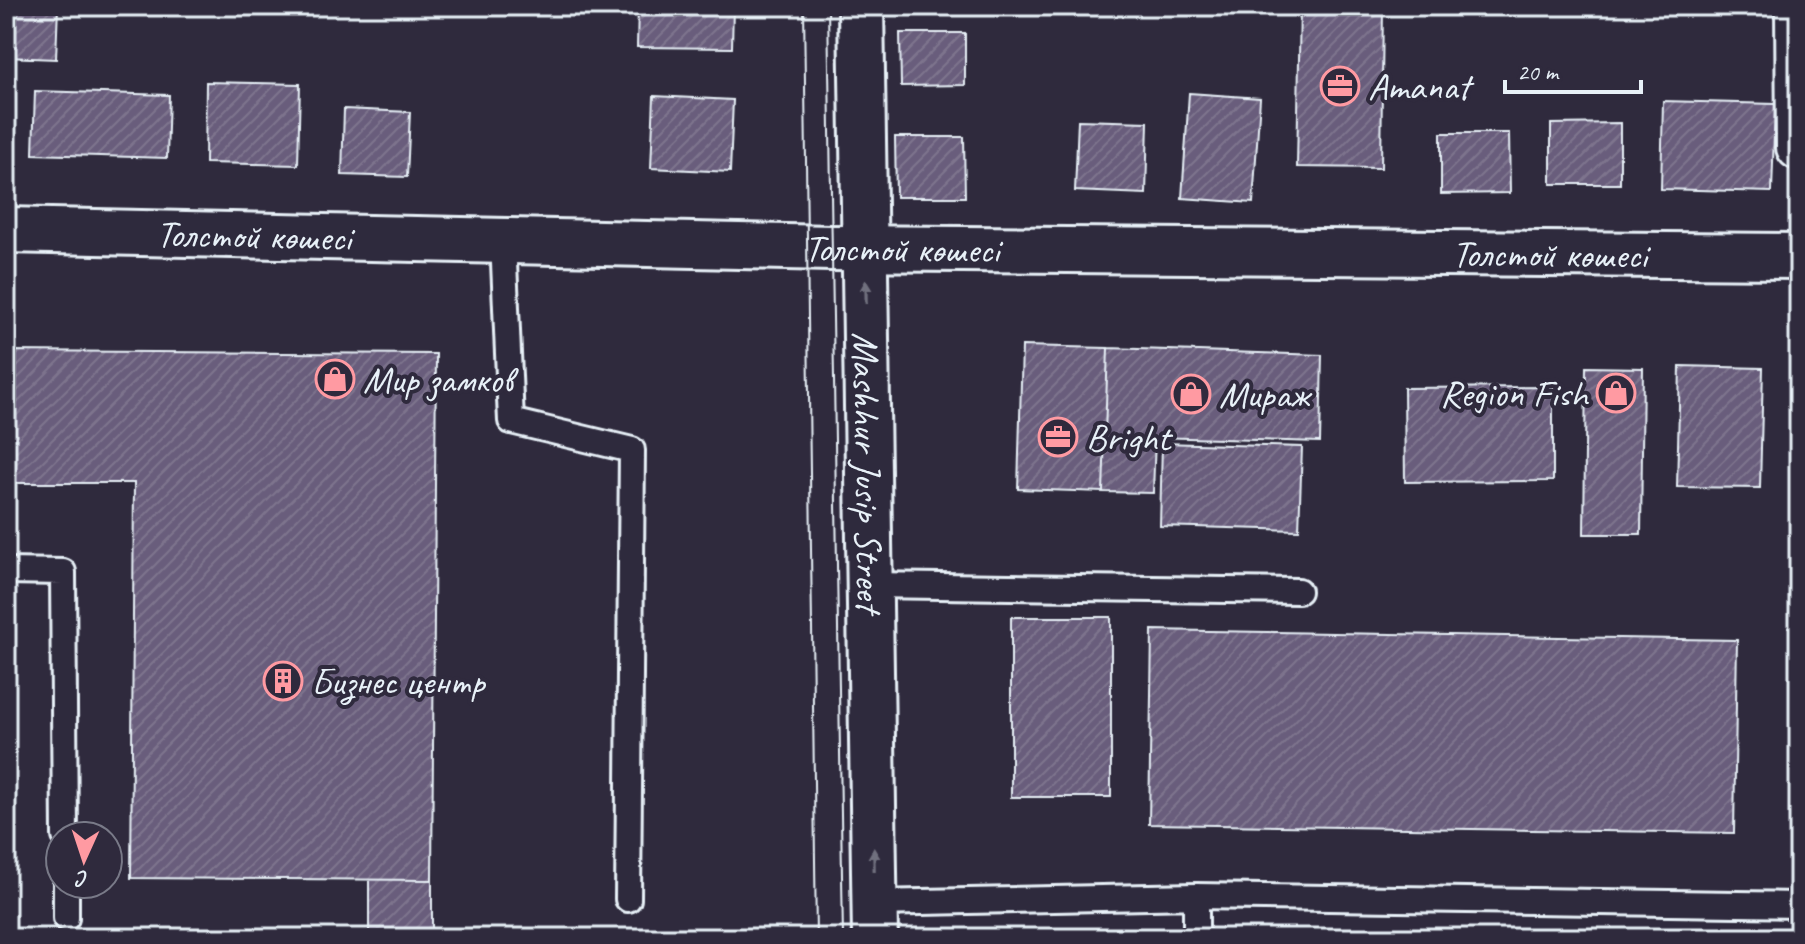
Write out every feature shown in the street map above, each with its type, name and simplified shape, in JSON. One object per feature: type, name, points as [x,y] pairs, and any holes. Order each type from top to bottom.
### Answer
[{"type":"main road","name":"Mashhur Jusip Street","points":[[861,6],[875,920]]},
{"type":"main road","points":[[1798,6],[1799,147]]},
{"type":"main road","name":"Толстой көшесі","points":[[6,230],[865,248],[1799,256]]},
{"type":"lane","points":[[503,240],[511,421],[632,450],[628,899]]},
{"type":"lane","points":[[6,571],[63,572],[65,820]]},
{"type":"lane","points":[[870,585],[1298,591]]},
{"type":"lane","points":[[1196,896],[1196,938]]},
{"type":"lane","points":[[875,920],[1196,896],[1799,905]]},
{"type":"lane","points":[[66,900],[66,918]]},
{"type":"building","points":[[6,6],[58,6],[56,59],[6,57]]},
{"type":"building","points":[[638,6],[733,6],[732,48],[637,47]]},
{"type":"building","points":[[899,6],[960,6],[960,11],[899,10]]},
{"type":"building","name":"Amanat","points":[[1300,6],[1383,6],[1381,168],[1297,167]]},
{"type":"building","points":[[900,33],[965,33],[965,85],[901,86]]},
{"type":"building","points":[[206,82],[300,84],[298,165],[205,163]]},
{"type":"building","points":[[35,91],[169,95],[167,158],[33,154]]},
{"type":"building","points":[[1189,93],[1260,98],[1253,203],[1182,198]]},
{"type":"building","points":[[654,96],[733,100],[730,172],[651,168]]},
{"type":"building","points":[[1663,101],[1775,104],[1772,192],[1661,189]]},
{"type":"building","points":[[344,109],[410,112],[407,177],[342,175]]},
{"type":"building","points":[[1078,120],[1148,122],[1146,194],[1075,191]]},
{"type":"building","points":[[1620,123],[1620,184],[1551,184],[1551,124]]},
{"type":"building","points":[[1441,133],[1509,133],[1510,193],[1441,194]]},
{"type":"building","points":[[895,137],[964,137],[965,197],[896,197]]},
{"type":"building","points":[[1022,346],[1108,348],[1103,492],[1018,489]]},
{"type":"building","points":[[1108,348],[1322,355],[1320,442],[1155,437],[1153,493],[1103,492]]},
{"type":"building","name":"Бизнес центр","points":[[6,351],[436,354],[432,880],[131,878],[134,483],[6,483]]},
{"type":"building","points":[[1680,366],[1763,368],[1760,488],[1677,487]]},
{"type":"building","points":[[1586,367],[1643,368],[1641,534],[1584,534]]},
{"type":"building","points":[[1553,387],[1553,481],[1405,482],[1404,388]]},
{"type":"building","points":[[1162,443],[1302,447],[1299,530],[1160,526]]},
{"type":"building","points":[[1011,617],[1111,617],[1111,797],[1011,797]]},
{"type":"building","points":[[1152,630],[1737,640],[1734,833],[1149,824]]},
{"type":"building","points":[[369,880],[432,880],[432,938],[369,938]]},
{"type":"tram line","points":[[804,6],[816,938]]},
{"type":"tram line","points":[[828,6],[843,938]]},
{"type":"place","name":"Amanat","points":[[1340,86]]},
{"type":"place","name":"Мир замков","points":[[335,379]]},
{"type":"place","name":"Region Fish","points":[[1616,393]]},
{"type":"place","name":"Мираж","points":[[1191,394]]},
{"type":"place","name":"Bright","points":[[1058,437]]},
{"type":"place","name":"Бизнес центр","points":[[283,681]]}]
